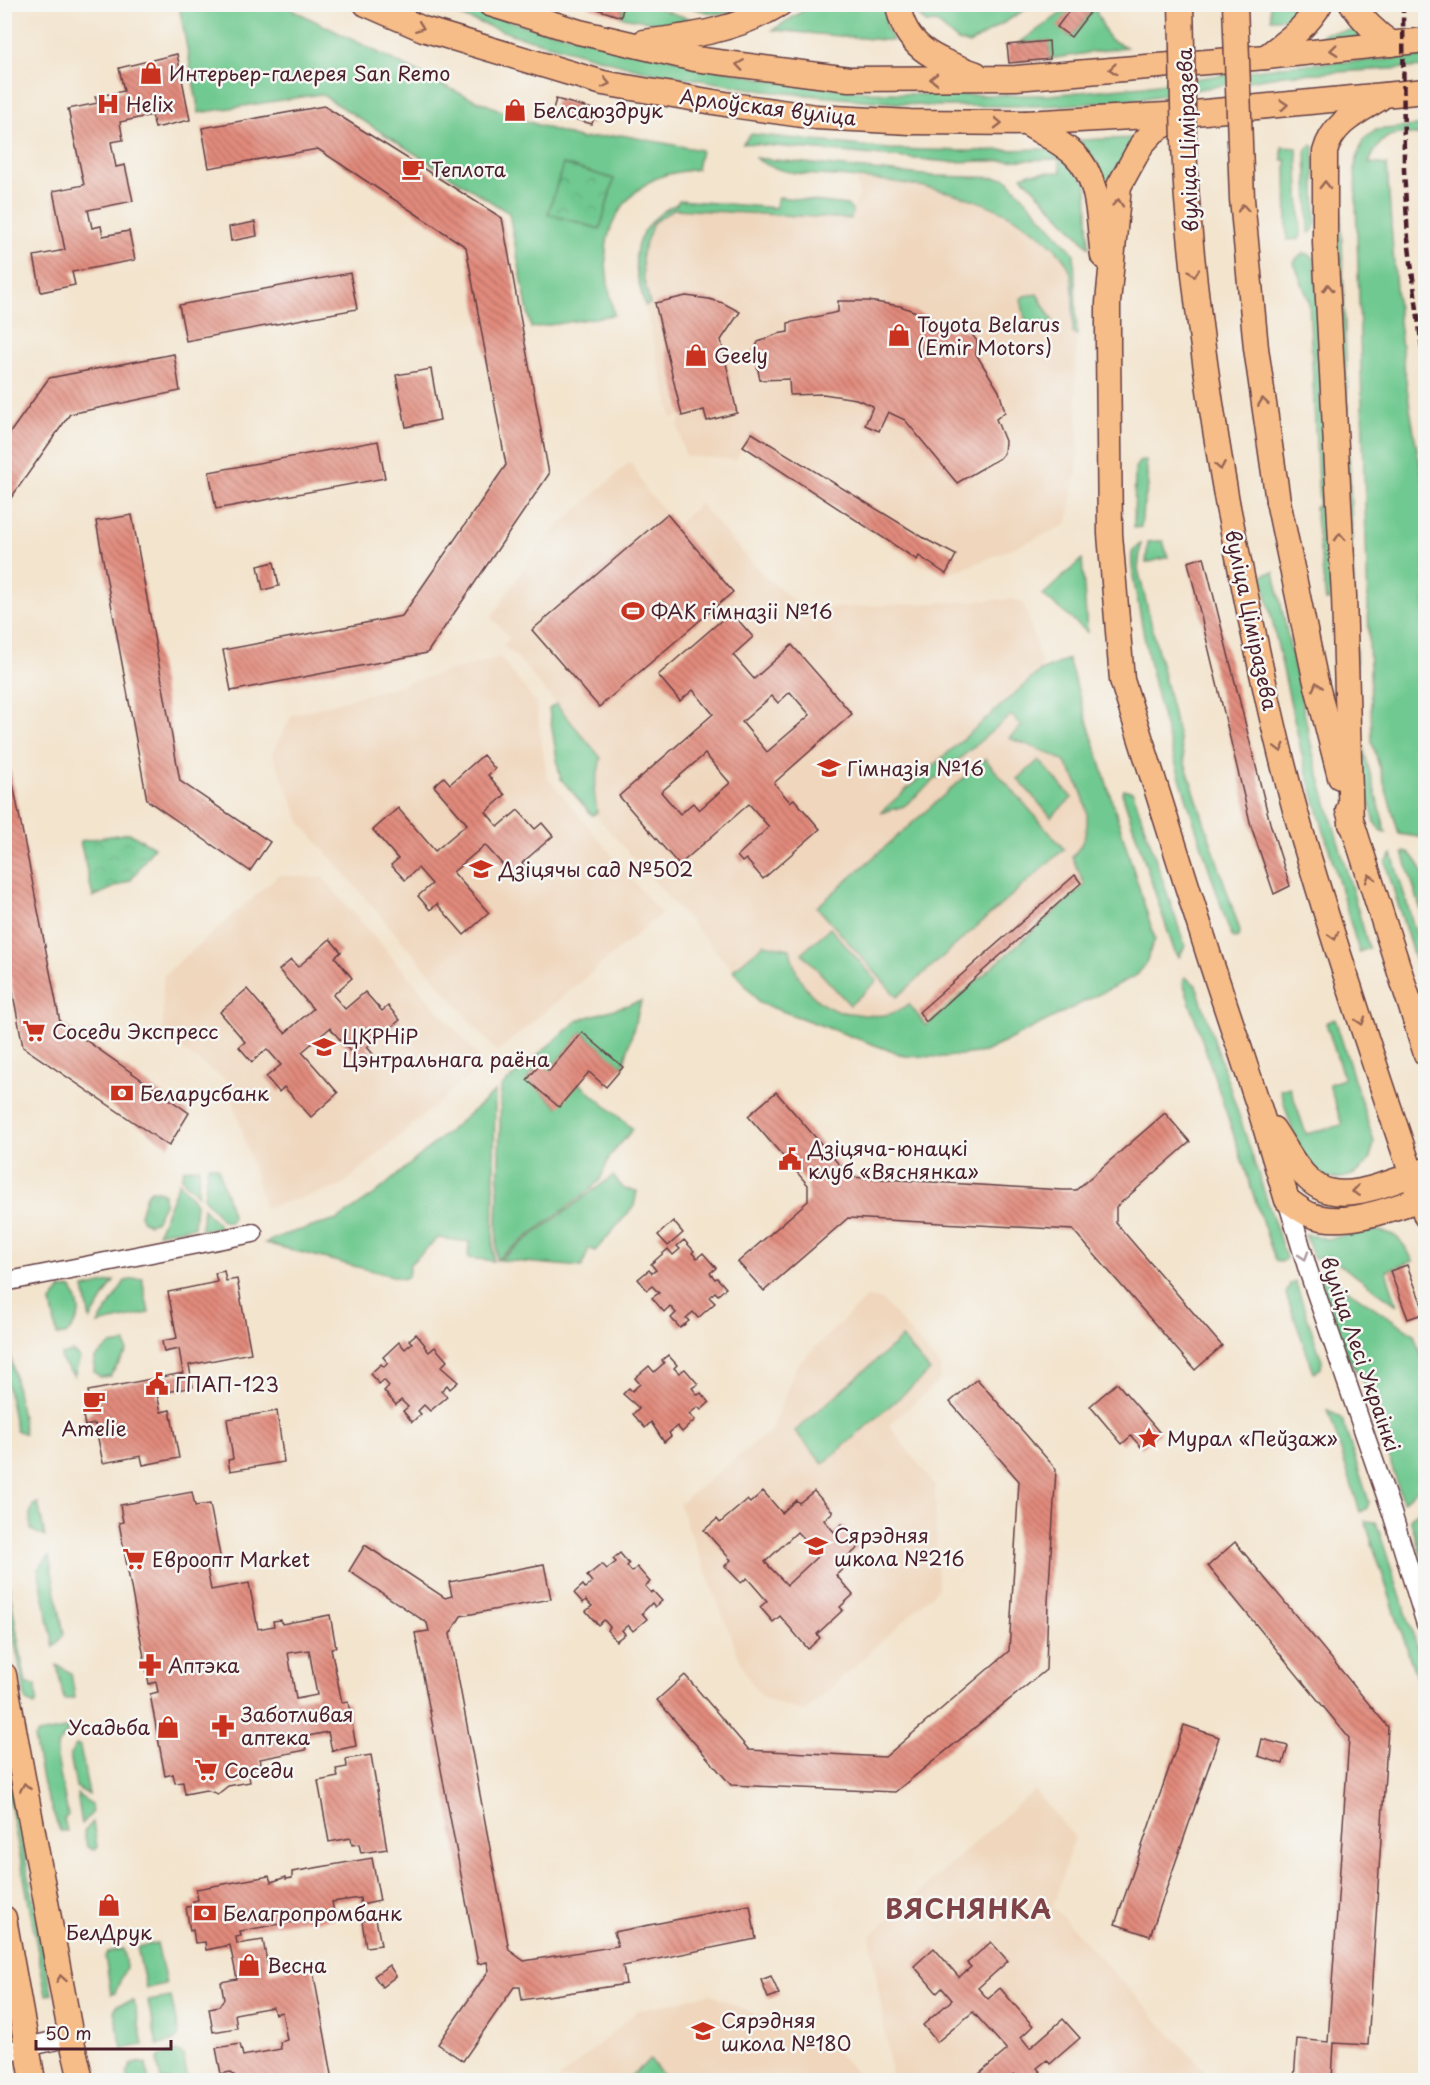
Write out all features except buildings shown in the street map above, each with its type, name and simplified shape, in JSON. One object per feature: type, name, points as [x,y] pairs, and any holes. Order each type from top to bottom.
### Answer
[{"type":"main road","name":"Арлоўская вуліца","points":[[366,4],[423,28],[603,83],[816,117],[910,122],[1026,123],[1184,114],[1425,91]]},
{"type":"main road","name":"Арлоўская вуліца","points":[[490,4],[579,32],[695,59],[849,79],[992,80],[1172,63],[1266,57],[1425,40]]},
{"type":"main road","points":[[624,44],[697,34],[728,27],[757,18],[780,4]]},
{"type":"main road","points":[[898,4],[911,39],[928,55],[992,80]]},
{"type":"main road","name":"вуліца Ціміразева","points":[[1181,4],[1187,197],[1196,301],[1210,408],[1263,680],[1300,829],[1343,966],[1419,1172],[1424,1204]]},
{"type":"main road","points":[[1235,4],[1242,199],[1256,348],[1278,501],[1315,678],[1352,824],[1425,1054]]},
{"type":"main road","points":[[1266,57],[1314,16],[1320,4]]},
{"type":"main road","points":[[1353,4],[1361,18],[1392,44]]},
{"type":"main road","points":[[1352,824],[1344,596],[1325,243],[1325,152],[1327,144],[1339,125],[1384,96]]},
{"type":"main road","points":[[1184,114],[1154,131],[1142,144],[1119,186],[1108,303],[1110,534],[1122,680],[1287,1200],[1311,1215],[1330,1219],[1347,1219],[1424,1204]]},
{"type":"main road","points":[[1026,123],[1072,152],[1081,161],[1094,182],[1108,303]]},
{"type":"main road","points":[[1260,1110],[1301,1171],[1317,1187],[1331,1193],[1357,1192],[1419,1172]]},
{"type":"main road","points":[[4,1675],[81,2080]]},
{"type":"main road","points":[[4,1918],[15,2049],[33,2080]]},
{"type":"street","name":"вуліца Лесі Украінкі","points":[[1287,1200],[1308,1270],[1392,1513],[1425,1624]]},
{"type":"street","points":[[4,1282],[253,1233]]},
{"type":"street","points":[[15,2049],[71,2037]]},
{"type":"shaded area","points":[[856,178],[928,187],[981,202],[1028,225],[1053,246],[1065,261],[1071,275],[1073,333],[1077,335],[1075,371],[1079,456],[1067,525],[946,574],[915,562],[743,446],[736,460],[685,456],[678,426],[681,416],[672,418],[638,279],[636,253],[646,227],[665,209],[851,215],[859,195]]},
{"type":"shaded area","name":"Гімназія №16","points":[[630,462],[647,491],[676,525],[700,504],[763,575],[805,609],[1012,599],[1024,604],[1142,969],[907,1054],[852,1038],[796,1017],[754,994],[566,782],[598,754],[515,655],[502,646],[510,638],[491,617],[544,539]]},
{"type":"shaded area","name":"Дзіцячы сад №502","points":[[500,657],[536,703],[547,777],[661,914],[497,1052],[301,823],[272,753],[292,715]]},
{"type":"shaded area","name":"ЦКРНіР Цэнтральнага раёна","points":[[279,875],[323,878],[479,1057],[473,1073],[340,1187],[265,1208],[227,1081],[163,1037],[163,976]]},
{"type":"shaded area","name":"Сярэдняя школа №216","points":[[866,1298],[882,1300],[939,1365],[942,1378],[889,1425],[935,1486],[938,1589],[805,1712],[764,1699],[746,1675],[679,1504],[772,1429],[796,1366]]},
{"type":"shaded area","points":[[1034,1790],[1074,1837],[1053,1907],[1205,2071],[1196,2080],[892,2080],[870,1936]]},
{"type":"shaded area","name":"Сярэдняя школа №180","points":[[710,1994],[836,2051],[863,2080],[558,2080],[637,2011]]},
{"type":"green space","points":[[1074,4],[1058,27],[1071,37],[1094,7],[1109,39],[1126,47],[1050,59],[1049,41],[1019,43]]},
{"type":"green space","points":[[1270,4],[1301,5],[1288,16],[1271,19]]},
{"type":"green space","points":[[179,5],[283,5],[455,91],[523,120],[581,139],[621,135],[701,150],[697,169],[669,174],[653,180],[633,195],[617,215],[606,251],[607,275],[614,315],[531,328],[509,213],[321,94],[199,113]]},
{"type":"green space","points":[[429,5],[466,5],[519,24],[769,80],[871,92],[931,95],[1048,95],[1143,86],[1292,65],[1425,57],[1425,67],[1284,75],[1140,99],[1098,103],[1047,106],[928,106],[765,91],[641,70],[514,35]]},
{"type":"green space","points":[[624,5],[649,5],[696,21],[664,24],[621,17]]},
{"type":"green space","points":[[683,5],[754,5],[719,14]]},
{"type":"green space","points":[[812,5],[885,5],[886,27],[893,41],[773,30]]},
{"type":"green space","points":[[909,5],[1033,5],[969,44],[958,41],[936,22],[926,23]]},
{"type":"green space","points":[[1363,29],[1369,37],[1317,42],[1324,33]]},
{"type":"green space","points":[[1425,125],[1425,144],[1421,136],[1411,134],[1388,137],[1378,146],[1369,163],[1387,165],[1404,368],[1425,488],[1425,838],[1399,834],[1372,742],[1355,165],[1363,140],[1376,130]]},
{"type":"green space","points":[[751,134],[889,149],[967,151],[1041,149],[1054,151],[1087,183],[1089,247],[1022,176],[1030,173],[1061,172],[1059,159],[949,162],[743,143]]},
{"type":"green space","points":[[1137,138],[1107,208],[1100,171],[1092,156],[1078,140]]},
{"type":"green space","points":[[1312,145],[1314,147],[1316,223],[1309,233],[1306,149]]},
{"type":"green space","points":[[1282,147],[1297,148],[1301,235],[1299,239],[1287,240],[1286,160],[1282,160]]},
{"type":"green space","points":[[1339,152],[1358,718],[1364,751],[1386,832],[1381,831],[1375,823],[1357,755],[1333,153]]},
{"type":"green space","points":[[755,158],[933,176],[1006,178],[1074,253],[1077,335],[1073,333],[1071,274],[1064,259],[1044,238],[1000,210],[951,193],[925,187],[787,172]]},
{"type":"green space","points":[[563,164],[614,179],[600,229],[548,214]]},
{"type":"green space","points":[[779,197],[847,205],[852,210],[851,219],[674,209],[653,223],[642,253],[643,276],[650,304],[645,306],[637,273],[636,254],[640,238],[662,212],[677,204],[679,200],[775,208]]},
{"type":"green space","points":[[1303,253],[1315,259],[1328,552],[1332,577],[1329,601],[1326,601],[1315,508],[1319,504],[1309,301],[1294,263]]},
{"type":"green space","points":[[1037,294],[1059,332],[1057,334],[1026,324],[1021,299],[1024,296]]},
{"type":"green space","points":[[1146,460],[1148,487],[1141,527],[1134,528],[1135,468],[1139,462]]},
{"type":"green space","points":[[1163,541],[1168,557],[1146,563],[1148,542]]},
{"type":"green space","points":[[1141,544],[1138,569],[1185,763],[1240,931],[1239,937],[1233,938],[1228,927],[1178,771],[1156,693],[1132,567],[1133,552]]},
{"type":"green space","points":[[1082,559],[1087,632],[1043,595]]},
{"type":"green space","points":[[1274,572],[1314,758],[1369,948],[1359,952],[1303,759],[1262,575]]},
{"type":"green space","points":[[1068,659],[1155,939],[1145,965],[1137,975],[985,1052],[945,1057],[905,1056],[760,1003],[733,970],[764,944],[790,949],[799,977],[810,993],[825,1006],[836,1011],[878,1016],[891,1014],[909,1004],[926,1026],[1085,885],[1072,857],[1084,838],[1087,827],[1083,795],[1062,760],[1043,750],[1009,738],[1022,726],[1011,715],[904,806],[880,813],[1039,672]]},
{"type":"green space","points":[[556,704],[601,758],[594,790],[597,813],[592,815],[561,779],[549,709]]},
{"type":"green space","points":[[985,759],[1064,849],[897,997],[817,907]]},
{"type":"green space","points":[[1039,760],[1072,798],[1051,817],[1018,779]]},
{"type":"green space","points":[[1124,789],[1133,792],[1185,946],[1179,957],[1174,950],[1122,793]]},
{"type":"green space","points":[[129,833],[154,847],[131,880],[93,897],[80,841]]},
{"type":"green space","points":[[1405,852],[1419,864],[1423,873],[1426,893],[1425,923],[1403,853]]},
{"type":"green space","points":[[1392,854],[1425,964],[1417,967],[1387,868],[1386,862]]},
{"type":"green space","points":[[830,928],[877,981],[850,1005],[802,953]]},
{"type":"green space","points":[[1185,977],[1196,985],[1286,1258],[1282,1262],[1275,1260],[1183,982]]},
{"type":"green space","points":[[641,1001],[623,1067],[582,1032],[549,1071],[541,1064],[527,1079],[558,1107],[579,1083],[633,1129],[610,1156],[600,1180],[585,1194],[496,1260],[501,1087],[578,1020]]},
{"type":"green space","points":[[1335,1019],[1374,1142],[1370,1157],[1361,1169],[1352,1175],[1335,1178],[1322,1175],[1302,1152],[1280,1090],[1290,1087],[1306,1134],[1342,1125],[1329,1084],[1344,1079],[1326,1023]]},
{"type":"green space","points":[[495,1092],[493,1261],[468,1258],[469,1242],[438,1238],[410,1264],[408,1276],[404,1279],[265,1243],[283,1235],[337,1220],[376,1193]]},
{"type":"green space","points":[[208,1165],[218,1167],[232,1215],[230,1222],[223,1221],[204,1198]]},
{"type":"green space","points":[[199,1167],[198,1195],[181,1178],[184,1169]]},
{"type":"green space","points":[[613,1176],[624,1189],[637,1191],[634,1206],[595,1251],[589,1248],[582,1267],[499,1260]]},
{"type":"green space","points":[[179,1182],[196,1203],[194,1227],[158,1233]]},
{"type":"green space","points":[[151,1190],[158,1190],[164,1194],[164,1204],[155,1222],[149,1224],[143,1221],[140,1215],[146,1195]]},
{"type":"green space","points":[[203,1208],[218,1224],[219,1228],[201,1230]]},
{"type":"green space","points":[[1369,1230],[1385,1232],[1397,1237],[1413,1261],[1386,1271],[1397,1305],[1329,1257],[1314,1258],[1305,1234],[1328,1239]]},
{"type":"green space","points":[[1324,1274],[1414,1334],[1425,1367],[1425,1482],[1403,1502],[1368,1391],[1346,1353],[1320,1280]]},
{"type":"green space","points":[[142,1278],[149,1313],[98,1324],[125,1281]]},
{"type":"green space","points":[[114,1281],[90,1320],[84,1288]]},
{"type":"green space","points":[[1295,1281],[1322,1361],[1321,1368],[1314,1373],[1286,1294],[1290,1284]]},
{"type":"green space","points":[[72,1288],[79,1308],[78,1318],[66,1335],[57,1335],[51,1302],[61,1289]]},
{"type":"green space","points":[[6,1330],[25,1434],[16,1430],[5,1374]]},
{"type":"green space","points":[[902,1338],[930,1371],[823,1464],[795,1431]]},
{"type":"green space","points":[[126,1343],[127,1352],[110,1376],[100,1377],[94,1372],[95,1358],[110,1345]]},
{"type":"green space","points":[[73,1352],[80,1358],[74,1376],[61,1360],[61,1355]]},
{"type":"green space","points":[[1328,1410],[1342,1419],[1369,1502],[1367,1508],[1360,1512]]},
{"type":"green space","points":[[38,1503],[45,1537],[31,1530],[30,1514],[33,1505]]},
{"type":"green space","points":[[1425,1504],[1425,1567],[1410,1519]]},
{"type":"green space","points":[[1365,1521],[1376,1522],[1425,1671],[1425,1704]]},
{"type":"green space","points":[[49,1556],[64,1634],[54,1647],[38,1569]]},
{"type":"green space","points":[[5,1565],[26,1684],[36,1685],[35,1705],[26,1701],[5,1589]]},
{"type":"green space","points":[[57,1665],[71,1673],[75,1698],[64,1700]]},
{"type":"green space","points":[[70,1728],[57,1747],[68,1815],[64,1819],[67,1831],[60,1831],[43,1785],[34,1738],[38,1734]]},
{"type":"green space","points":[[76,1745],[80,1746],[89,1795],[76,1787],[70,1755]]},
{"type":"green space","points":[[4,1748],[52,1994],[46,1995],[5,1776]]},
{"type":"green space","points":[[77,1794],[91,1804],[92,1813],[82,1824]]},
{"type":"green space","points":[[93,1822],[97,1847],[94,1850],[87,1847],[84,1832]]},
{"type":"green space","points":[[157,1943],[166,1984],[146,1988],[137,1947]]},
{"type":"green space","points":[[123,1949],[126,1967],[115,1993],[111,1994],[105,1956],[108,1952]]},
{"type":"green space","points":[[171,1997],[179,2035],[175,2041],[157,2045],[148,2001]]},
{"type":"green space","points":[[134,2001],[143,2045],[122,2049],[114,2011],[117,2005]]},
{"type":"green space","points":[[176,2051],[183,2055],[188,2080],[161,2080],[157,2060],[160,2056]]},
{"type":"green space","points":[[650,2060],[667,2080],[626,2080]]},
{"type":"green space","points":[[137,2062],[146,2064],[149,2080],[129,2080],[127,2074],[131,2065]]},
{"type":"railway","points":[[1403,4],[1404,170],[1408,239],[1426,380]]},
{"type":"place","name":"Интерьер-галерея San Remo","points":[[151,73]]},
{"type":"place","name":"Helix","points":[[108,104]]},
{"type":"place","name":"Белсаюздрук","points":[[515,110]]},
{"type":"place","name":"Теплота","points":[[413,169]]},
{"type":"place","name":"Toyota Belarus (Emir Motors)","points":[[899,335]]},
{"type":"place","name":"Geely","points":[[696,355]]},
{"type":"place","name":"ФАК гімназіі №16","points":[[633,611]]},
{"type":"place","name":"Гімназія №16","points":[[829,768]]},
{"type":"place","name":"Дзіцячы сад №502","points":[[481,869]]},
{"type":"place","name":"Соседи Экспресс","points":[[34,1031]]},
{"type":"place","name":"ЦКРНіР Цэнтральнага раёна","points":[[324,1047]]},
{"type":"place","name":"Беларусбанк","points":[[122,1093]]},
{"type":"place","name":"Дзіцяча-юнацкі клуб «Вяснянка»","points":[[790,1159]]},
{"type":"place","name":"ГПАП-123","points":[[157,1384]]},
{"type":"place","name":"Amelie","points":[[94,1401]]},
{"type":"place","name":"Мурал «Пейзаж»","points":[[1149,1438]]},
{"type":"place","name":"Сярэдняя школа №216","points":[[816,1546]]},
{"type":"place","name":"Евроопт Market","points":[[134,1559]]},
{"type":"place","name":"Аптэка","points":[[150,1665]]},
{"type":"place","name":"Заботливая аптека","points":[[223,1726]]},
{"type":"place","name":"Усадьба","points":[[168,1727]]},
{"type":"place","name":"Соседи","points":[[206,1770]]},
{"type":"place","name":"БелДрук","points":[[109,1905]]},
{"type":"place","name":"Белагропромбанк","points":[[205,1913]]},
{"type":"place","name":"Весна","points":[[249,1965]]},
{"type":"place","name":"Сярэдняя школа №180","points":[[703,2031]]},
{"type":"district","name":"ВЯСНЯНКА","points":[[969,1908]]}]
